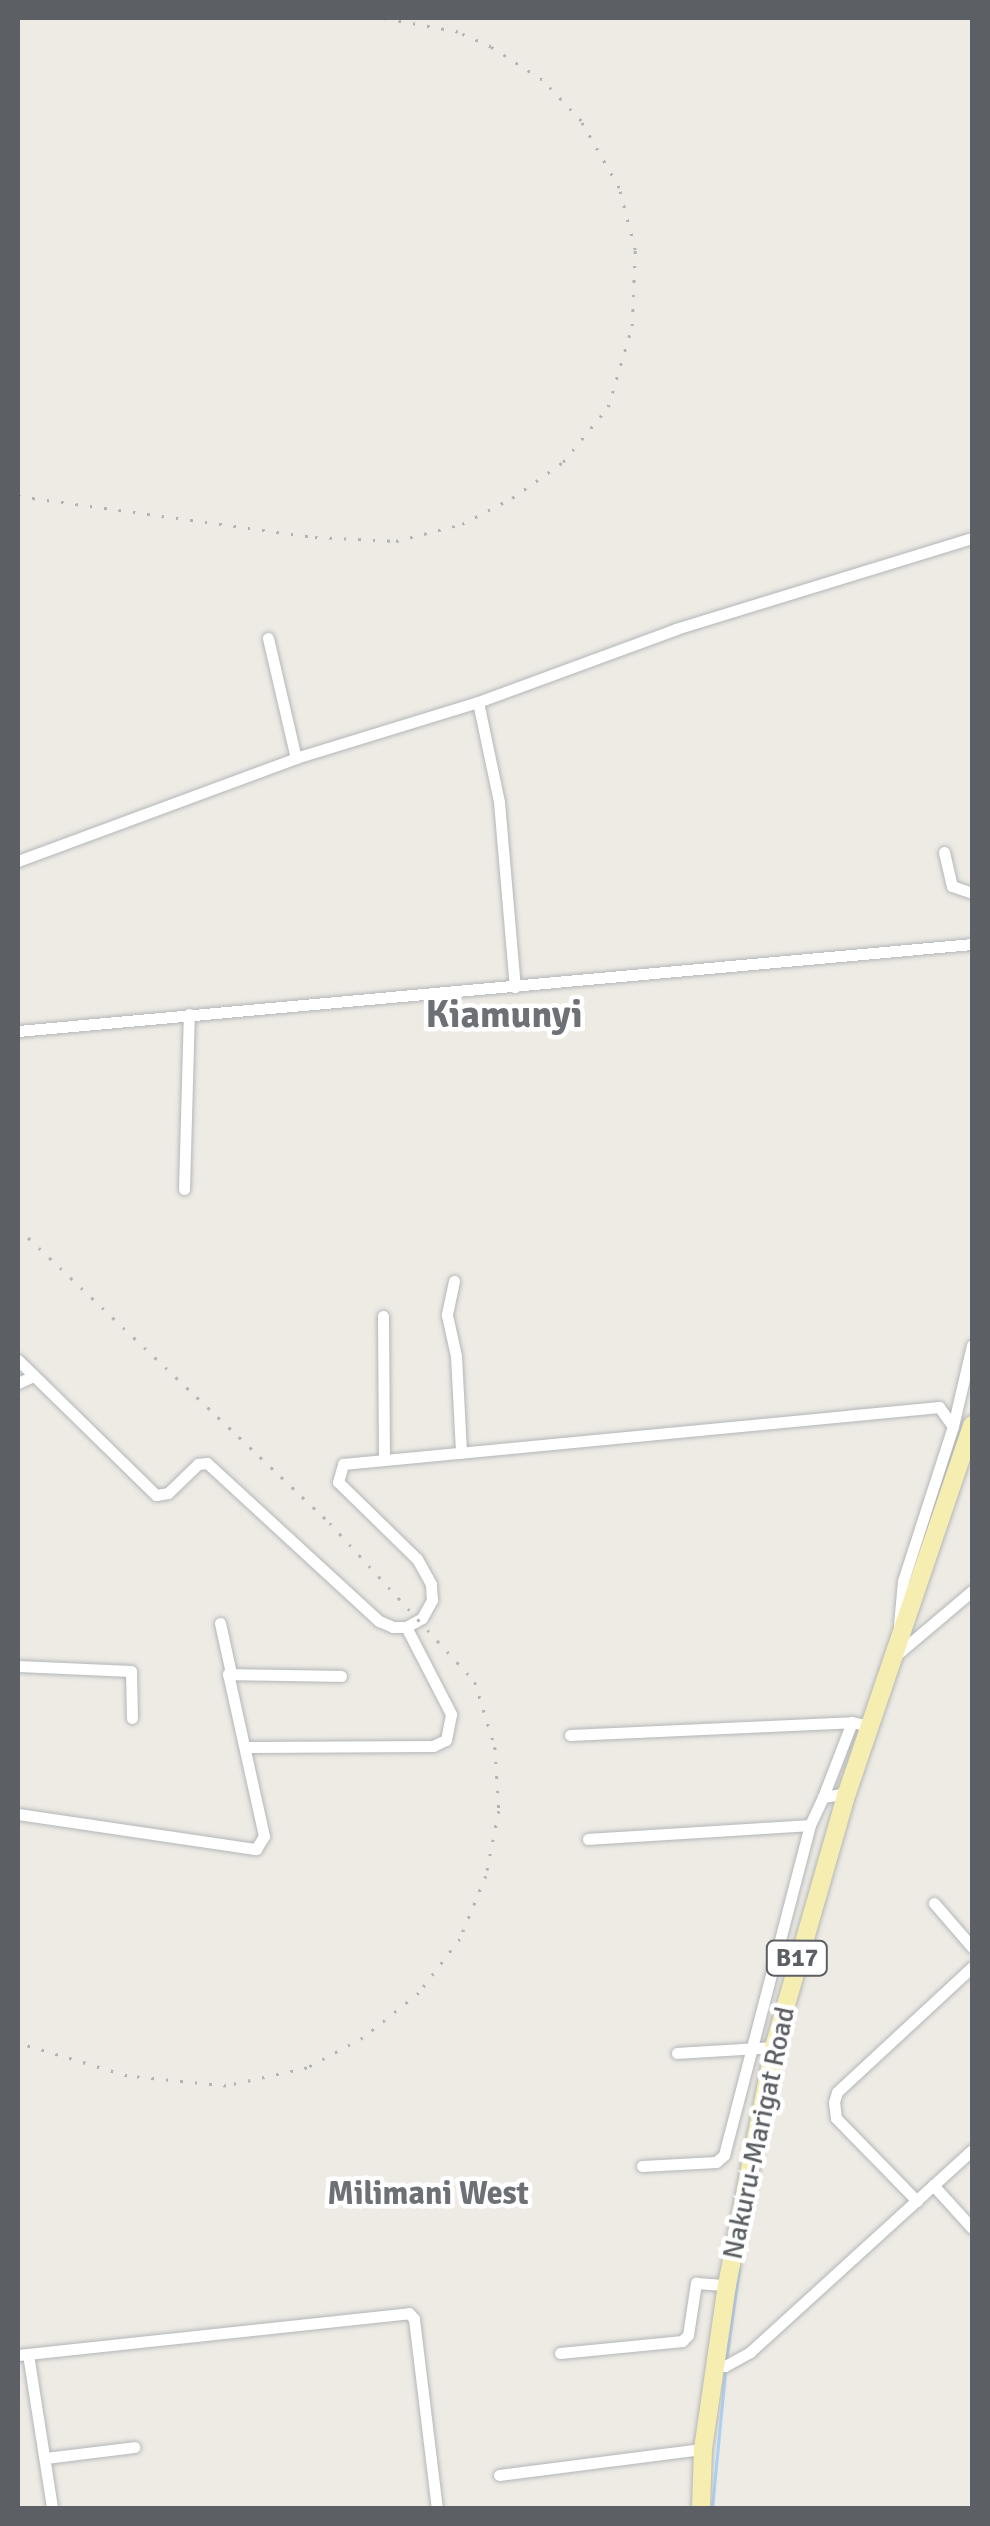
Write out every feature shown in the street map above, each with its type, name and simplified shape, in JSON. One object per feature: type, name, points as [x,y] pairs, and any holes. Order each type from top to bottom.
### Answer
[{"type":"main road","name":"Nakuru-Marigat Road","points":[[701,2508],[703,2449],[727,2285],[774,2047],[847,1793],[861,1724],[897,1649],[972,1426]]},
{"type":"street","points":[[18,861],[296,758],[478,702],[676,629],[972,538]]},
{"type":"street","points":[[268,638],[296,758]]},
{"type":"street","points":[[478,702],[499,802],[515,987]]},
{"type":"street","points":[[944,852],[952,886],[972,894]]},
{"type":"street","points":[[18,1031],[972,944]]},
{"type":"street","points":[[184,1189],[189,1014]]},
{"type":"street","points":[[454,1281],[447,1316],[456,1356],[461,1453]]},
{"type":"street","points":[[383,1316],[384,1460]]},
{"type":"street","points":[[897,1649],[903,1582],[952,1426],[972,1345]]},
{"type":"street","points":[[18,1360],[156,1494],[168,1493],[198,1464],[207,1463],[379,1621],[406,1627],[427,1612],[431,1584],[417,1560],[338,1482],[344,1464],[956,1404]]},
{"type":"street","points":[[18,1382],[34,1376]]},
{"type":"street","points":[[938,1407],[952,1426]]},
{"type":"street","points":[[897,1649],[972,1591]]},
{"type":"street","points":[[220,1623],[231,1672]]},
{"type":"street","points":[[247,1748],[432,1746],[446,1740],[450,1714],[406,1627]]},
{"type":"street","points":[[18,1666],[130,1671],[132,1718]]},
{"type":"street","points":[[231,1672],[340,1676]]},
{"type":"street","points":[[18,1814],[256,1849],[264,1836],[247,1748],[227,1676],[231,1672]]},
{"type":"street","points":[[570,1735],[861,1724],[810,1825],[721,2159],[642,2166]]},
{"type":"street","points":[[823,1797],[847,1793]]},
{"type":"street","points":[[588,1839],[810,1825]]},
{"type":"street","points":[[934,1904],[972,1947]]},
{"type":"street","points":[[917,2201],[836,2118],[834,2102],[837,2092],[972,1967]]},
{"type":"street","points":[[677,2052],[774,2047]]},
{"type":"street","points":[[716,2364],[725,2366],[750,2352],[972,2150]]},
{"type":"street","points":[[933,2185],[972,2228]]},
{"type":"street","points":[[560,2353],[682,2340],[688,2335],[696,2283],[727,2285]]},
{"type":"street","points":[[52,2508],[23,2355],[409,2313],[414,2319],[437,2508]]},
{"type":"street","points":[[44,2458],[134,2448]]},
{"type":"street","points":[[499,2476],[703,2449]]},
{"type":"waterway","points":[[763,2147],[772,2109]]},
{"type":"waterway","points":[[726,2361],[739,2269]]},
{"type":"waterway","points":[[712,2508],[725,2372]]},
{"type":"railway","points":[[18,496],[315,537],[396,541],[462,524],[512,498],[563,462],[608,407],[632,326],[635,250],[619,188],[581,121],[542,80],[491,47],[458,32],[381,18]]},
{"type":"railway","points":[[18,1228],[330,1523],[475,1682],[495,1747],[499,1811],[486,1876],[460,1939],[419,1993],[363,2038],[307,2068],[226,2086],[127,2076],[18,2043]]},
{"type":"district","name":"Kiamunyi","points":[[504,1015]]},
{"type":"district","name":"Milimani West","points":[[428,2194]]}]
